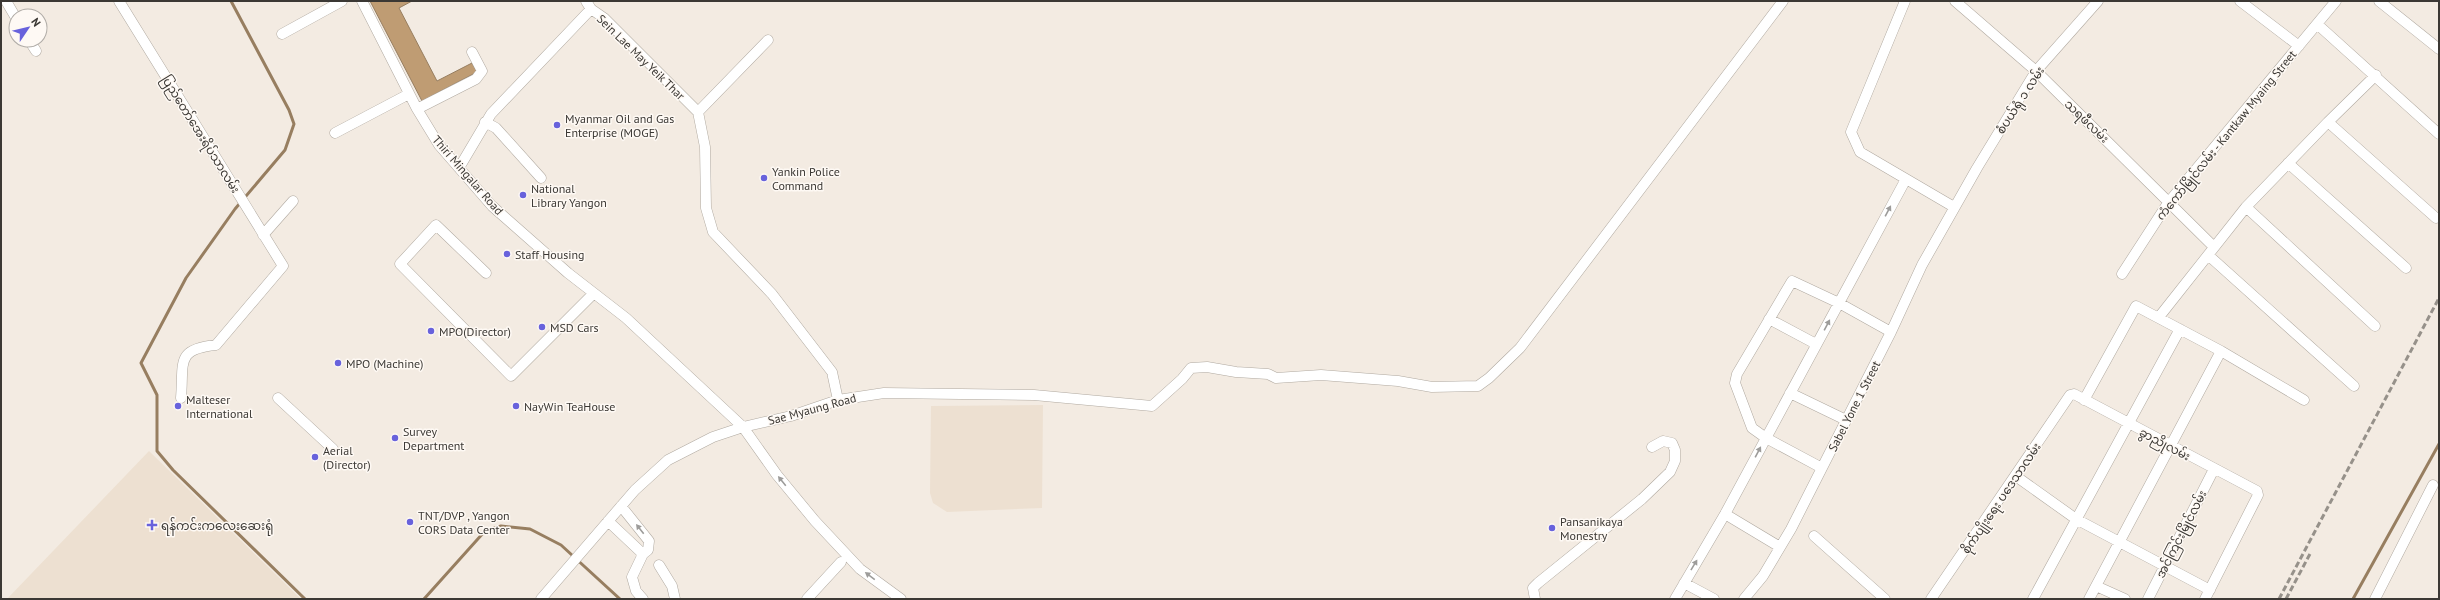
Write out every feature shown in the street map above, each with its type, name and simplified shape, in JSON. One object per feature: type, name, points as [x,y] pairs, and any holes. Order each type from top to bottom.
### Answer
[{"type":"street","name":"ပြည်တော်အေးရိပ်သာလမ်း","points":[[119,1],[283,266],[216,344],[197,347],[188,352],[184,363],[181,398]]},
{"type":"street","points":[[282,34],[342,1]]},
{"type":"street","name":"Thiri Mingalar Road","points":[[362,1],[416,109],[439,145],[492,206],[594,293],[626,318],[743,426],[777,475],[815,520],[860,569],[901,599]]},
{"type":"street","name":"Sae Myaung Road","points":[[541,599],[621,506],[668,460],[713,437],[743,426],[791,416],[838,400],[884,393],[933,393],[1034,395],[1152,406],[1182,379],[1191,368],[1207,367],[1236,372],[1268,374],[1276,378],[1321,375],[1398,381],[1432,387],[1478,386],[1489,378],[1520,348],[1783,1]]},
{"type":"street","points":[[1905,1],[1851,132],[1860,152],[1954,207]]},
{"type":"street","name":"သရဖီလမ်း","points":[[1955,1],[2036,71],[2168,203],[2211,251],[2354,386]]},
{"type":"street","name":"စံပယ်ရုံ ၁ လမ်း","points":[[1954,207],[2036,71],[2098,1]]},
{"type":"street","points":[[2240,1],[2299,46]]},
{"type":"street","name":"ကံကော်မြိုင်လမ်း - Kantkaw Myaing Street","points":[[2122,274],[2168,203],[2336,1]]},
{"type":"street","points":[[2379,1],[2439,49]]},
{"type":"street","points":[[459,168],[485,122],[588,5]]},
{"type":"street","name":"Sein Lae May Yeik Thar","points":[[588,5],[604,18],[698,112]]},
{"type":"street","points":[[2318,24],[2376,75],[2439,134]]},
{"type":"street","points":[[768,40],[698,112],[705,147],[706,208],[713,232],[772,294],[832,372],[838,400]]},
{"type":"street","points":[[416,109],[476,78],[482,71],[472,52]]},
{"type":"street","points":[[2159,317],[2246,207],[2328,122],[2376,75]]},
{"type":"street","points":[[335,133],[409,94]]},
{"type":"street","points":[[485,122],[496,128],[541,178]]},
{"type":"street","points":[[2328,122],[2436,218]]},
{"type":"street","points":[[2288,163],[2406,268]]},
{"type":"street","points":[[1675,599],[1725,514],[1906,179]]},
{"type":"street","points":[[263,235],[293,201]]},
{"type":"street","name":"Sabel Yone 1 Street","points":[[1744,599],[1763,576],[1780,547],[1891,332],[1922,265],[1954,207]]},
{"type":"street","points":[[2246,207],[2375,326]]},
{"type":"street","points":[[486,273],[436,225],[400,264],[511,376],[594,293]]},
{"type":"street","points":[[1822,468],[1755,431],[1750,424],[1735,383],[1737,374],[1792,281],[1839,302],[1891,332]]},
{"type":"street","points":[[2084,400],[2133,309],[2139,306],[2221,351],[2304,400]]},
{"type":"street","points":[[1769,319],[1816,344]]},
{"type":"street","points":[[2033,599],[2180,328]]},
{"type":"street","points":[[2089,599],[2169,446],[2221,351]]},
{"type":"street","points":[[1790,393],[1846,420]]},
{"type":"street","name":"ခွာညိုလမ်း","points":[[2070,396],[2074,394],[2169,446],[2254,488],[2258,495],[2207,595]]},
{"type":"street","name":"စိုက်ပျိုးရေး ပဒေသာလမ်း","points":[[1931,599],[2016,477],[2070,396]]},
{"type":"street","points":[[278,398],[333,449]]},
{"type":"street","points":[[1535,599],[1533,588],[1538,583],[1642,499],[1670,472],[1675,461],[1675,450],[1672,443],[1663,441],[1652,447]]},
{"type":"street","name":"အင်ကြင်းမြိုင်လမ်း","points":[[2148,599],[2166,567],[2214,469]]},
{"type":"street","points":[[2016,477],[2076,519],[2166,567],[2207,595]]},
{"type":"street","points":[[2374,599],[2433,485]]},
{"type":"street","points":[[621,506],[649,541],[648,550],[643,554],[632,577],[636,591],[643,599]]},
{"type":"street","points":[[1725,514],[1780,547]]},
{"type":"street","points":[[608,521],[643,554]]},
{"type":"street","points":[[1814,536],[1885,599]]},
{"type":"street","points":[[808,599],[841,562]]},
{"type":"street","points":[[659,564],[672,586],[675,599]]},
{"type":"street","points":[[1684,583],[1714,599]]},
{"type":"street","points":[[2096,586],[2125,599]]},
{"type":"shaded area","points":[[370,1],[412,1],[399,8],[437,81],[472,63],[477,72],[422,101]]},
{"type":"shaded area","points":[[1043,405],[1042,508],[947,512],[933,503],[930,493],[931,406]]},
{"type":"shaded area","name":"ရန်ကင်းကလေးဆေးရုံ","points":[[149,451],[301,599],[7,599]]},
{"type":"waterway","points":[[231,1],[289,110],[294,124],[285,150],[235,209],[186,278],[141,363],[157,395],[157,451],[173,470],[305,599]]},
{"type":"waterway","points":[[2353,599],[2439,444]]},
{"type":"waterway","points":[[424,599],[485,531],[501,526],[530,529],[561,545],[620,599]]},
{"type":"railway","points":[[2279,599],[2439,298]]},
{"type":"railway","points":[[2286,599],[2311,552]]},
{"type":"place","name":"Myanmar Oil and Gas Enterprise (MOGE)","points":[[557,125]]},
{"type":"place","name":"Yankin Police Command","points":[[764,178]]},
{"type":"place","name":"National Library Yangon","points":[[523,195]]},
{"type":"place","name":"Staff Housing","points":[[507,254]]},
{"type":"place","name":"MSD Cars","points":[[542,327]]},
{"type":"place","name":"MPO(Director)","points":[[431,331]]},
{"type":"place","name":"MPO (Machine)","points":[[338,363]]},
{"type":"place","name":"Malteser International","points":[[178,406]]},
{"type":"place","name":"NayWin TeaHouse","points":[[516,406]]},
{"type":"place","name":"Survey Department","points":[[395,438]]},
{"type":"place","name":"Aerial (Director)","points":[[315,457]]},
{"type":"place","name":"TNT/DVP , Yangon CORS Data Center","points":[[410,522]]},
{"type":"place","name":"ရန်ကင်းကလေးဆေးရုံ","points":[[152,525]]},
{"type":"place","name":"Pansanikaya Monestry","points":[[1552,528]]}]
